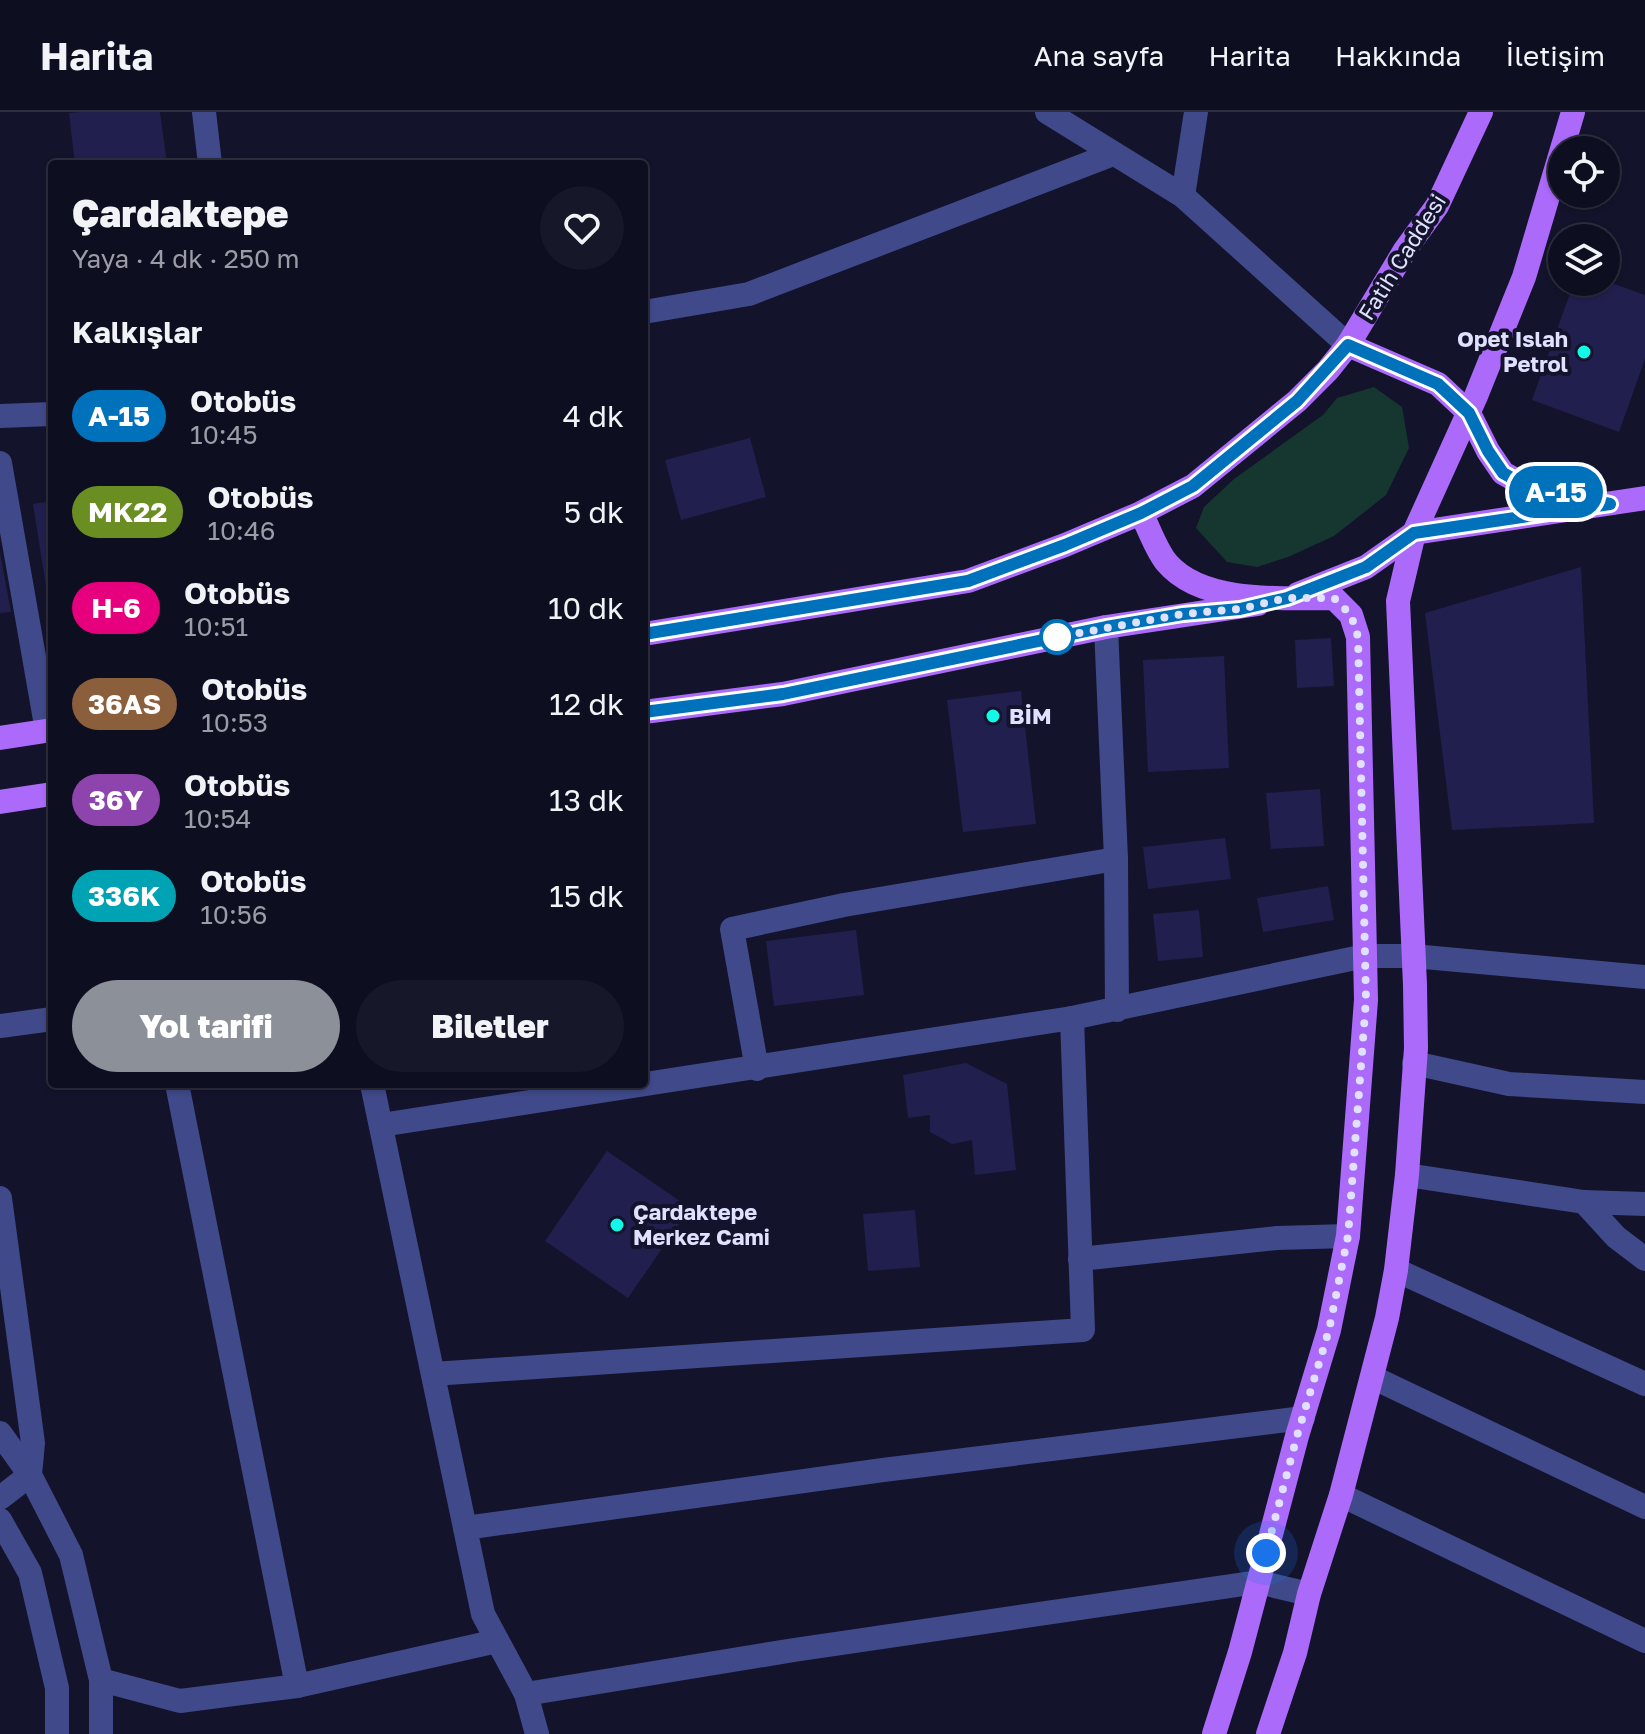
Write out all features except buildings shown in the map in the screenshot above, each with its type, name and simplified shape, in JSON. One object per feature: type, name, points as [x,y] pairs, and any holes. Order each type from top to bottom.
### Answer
[{"type":"main road","name":"Fatih Caddesi","points":[[648,633],[968,581],[1141,513],[1193,486],[1297,401],[1348,345],[1405,250],[1437,206],[1481,112]]},
{"type":"main road","points":[[1275,1730],[1309,1594],[1341,1495],[1360,1416],[1374,1378],[1396,1270],[1407,1175],[1415,985],[1398,601],[1414,533],[1469,413],[1524,277],[1573,112]]},
{"type":"main road","points":[[1348,345],[1438,384],[1469,413],[1503,473],[1528,487],[1610,504]]},
{"type":"main road","points":[[648,711],[783,694],[1106,627],[1183,614],[1240,609],[1287,598],[1366,567],[1414,533],[1645,498]]},
{"type":"main road","points":[[1141,513],[1167,563],[1200,587],[1247,597],[1334,598],[1351,615],[1358,637],[1366,1000],[1348,1236],[1329,1330],[1240,1652],[1214,1734]]},
{"type":"main road","points":[[0,738],[48,730]]},
{"type":"main road","points":[[0,802],[48,795]]},
{"type":"street","points":[[204,112],[210,160]]},
{"type":"street","points":[[1047,112],[1183,196],[1348,345]]},
{"type":"street","points":[[1183,196],[1196,112]]},
{"type":"street","points":[[648,311],[749,294],[1113,154]]},
{"type":"street","points":[[0,416],[48,414]]},
{"type":"street","points":[[0,463],[48,719]]},
{"type":"street","points":[[1106,627],[1116,859],[1117,1010]]},
{"type":"street","points":[[757,1069],[732,929],[844,905],[1116,859]]},
{"type":"street","points":[[648,1085],[1117,1010],[1365,956],[1413,956],[1645,977]]},
{"type":"street","points":[[433,1374],[1083,1330],[1072,1018]]},
{"type":"street","points":[[0,1026],[48,1020]]},
{"type":"street","points":[[1414,1063],[1509,1084],[1645,1092]]},
{"type":"street","points":[[178,1088],[297,1686]]},
{"type":"street","points":[[373,1088],[483,1614],[526,1694],[537,1734]]},
{"type":"street","points":[[381,1125],[629,1088]]},
{"type":"street","points":[[1407,1175],[1584,1202],[1645,1204]]},
{"type":"street","points":[[0,1198],[33,1443],[30,1475],[0,1498]]},
{"type":"street","points":[[1584,1202],[1616,1237],[1645,1259]]},
{"type":"street","points":[[1080,1259],[1277,1238],[1348,1236]]},
{"type":"street","points":[[1396,1270],[1645,1384]]},
{"type":"street","points":[[1374,1378],[1645,1507]]},
{"type":"street","points":[[465,1528],[867,1472],[1303,1418]]},
{"type":"street","points":[[0,1433],[30,1475],[71,1555],[101,1680],[101,1734]]},
{"type":"street","points":[[1341,1495],[1645,1641]]},
{"type":"street","points":[[0,1520],[30,1573],[57,1688],[57,1734]]},
{"type":"street","points":[[526,1694],[794,1650],[1258,1582],[1309,1594]]},
{"type":"street","points":[[101,1680],[180,1701],[297,1686],[497,1641]]},
{"type":"green space","points":[[1374,387],[1402,407],[1409,448],[1386,495],[1334,536],[1288,557],[1257,567],[1227,562],[1196,528],[1204,507],[1234,479],[1323,415],[1337,398]]},
{"type":"bus line","name":"A-15","points":[[648,633],[968,581],[1065,545],[1141,513],[1193,486],[1297,401],[1348,345],[1438,384],[1469,413],[1503,473],[1528,487],[1610,504],[1414,533],[1366,567],[1287,598],[1240,609],[1183,614],[1106,627],[783,694],[648,711]]},
{"type":"place","name":"Opet Islah Petrol","points":[[1584,352]]},
{"type":"place","name":"BİM","points":[[993,716]]},
{"type":"place","name":"Çardaktepe Merkez Cami","points":[[617,1225]]},
{"type":"route","points":[[1057,637],[1047,639],[1183,614],[1240,609],[1287,598],[1334,598],[1351,615],[1358,637],[1366,1000],[1348,1236],[1329,1330],[1266,1553]]}]
